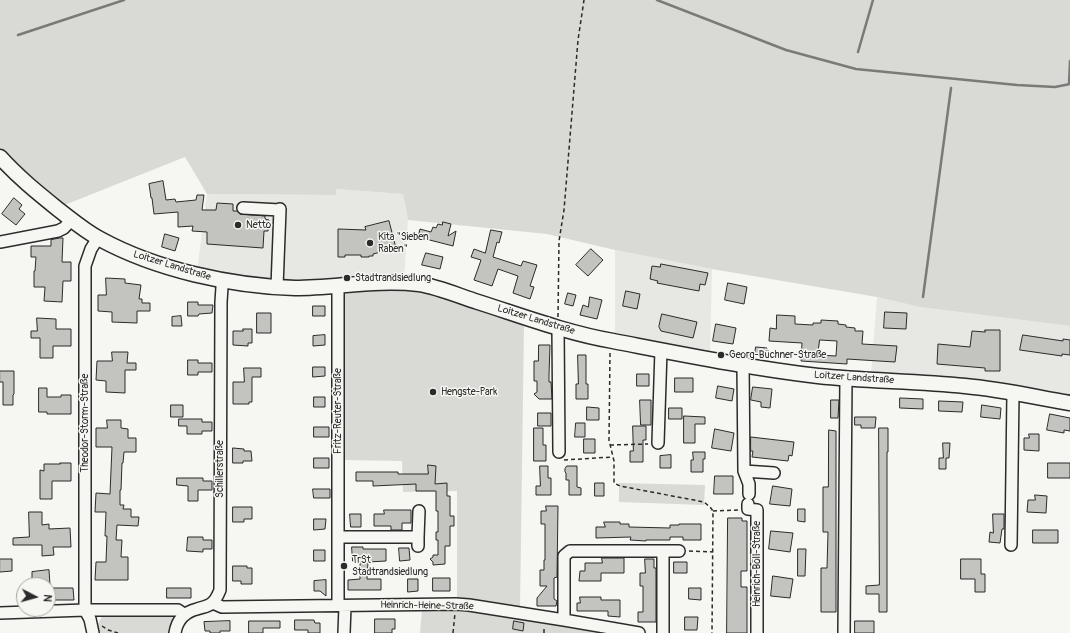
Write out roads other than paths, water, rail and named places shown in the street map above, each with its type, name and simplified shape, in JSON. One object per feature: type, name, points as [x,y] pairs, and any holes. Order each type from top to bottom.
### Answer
[{"type":"main road","name":"Loitzer Landstraße","points":[[0,157],[10,168],[71,220],[98,238],[127,252],[192,274],[224,281],[277,287],[298,288],[381,283],[428,286],[558,328],[610,341],[782,371],[846,378],[966,386],[1070,403]]},
{"type":"street","points":[[243,208],[280,209],[277,287]]},
{"type":"street","points":[[0,242],[58,231],[64,228],[71,220]]},
{"type":"street","name":"Theodor-Storm-Straße","points":[[88,615],[85,266],[91,249],[98,238]]},
{"type":"street","name":"Schillerstraße","points":[[213,603],[218,597],[220,590],[221,302],[224,281]]},
{"type":"street","name":"Fritz-Reuter-Straße","points":[[338,285],[338,537],[344,633]]},
{"type":"street","points":[[558,328],[558,452]]},
{"type":"street","points":[[658,443],[661,350]]},
{"type":"street","points":[[743,365],[744,471],[774,473]]},
{"type":"street","points":[[844,633],[846,378]]},
{"type":"street","points":[[1011,545],[1012,393]]},
{"type":"street","name":"Heinrich-Böll-Straße","points":[[744,471],[749,484],[748,502],[757,510],[757,633]]},
{"type":"street","points":[[338,537],[418,542],[419,511]]},
{"type":"street","points":[[564,620],[564,556],[570,551],[679,551]]},
{"type":"street","points":[[663,551],[663,633]]},
{"type":"street","points":[[175,633],[176,626],[184,614],[213,603]]},
{"type":"street","name":"Heinrich-Heine-Straße","points":[[213,603],[222,607],[456,604],[639,633]]},
{"type":"street","points":[[0,613],[88,615],[178,610],[184,614]]},
{"type":"street","points":[[88,615],[93,633]]},
{"type":"waterway","points":[[18,35],[124,0]]},
{"type":"waterway","points":[[657,0],[786,50],[856,69],[1017,85],[1055,87],[1070,84]]},
{"type":"waterway","points":[[858,52],[873,0]]},
{"type":"waterway","points":[[1069,84],[1070,61]]},
{"type":"waterway","points":[[923,297],[951,88]]},
{"type":"place","name":"Netto","points":[[238,225]]},
{"type":"place","name":"Kita \"Sieben Raben\"","points":[[370,243]]},
{"type":"place","name":"Stadtrandsiedlung","points":[[347,278]]},
{"type":"place","name":"Georg-Büchner-Straße","points":[[721,355]]},
{"type":"place","name":"Hengste-Park","points":[[433,392]]},
{"type":"place","name":"TrSt Stadtrandsiedlung","points":[[344,566]]}]
